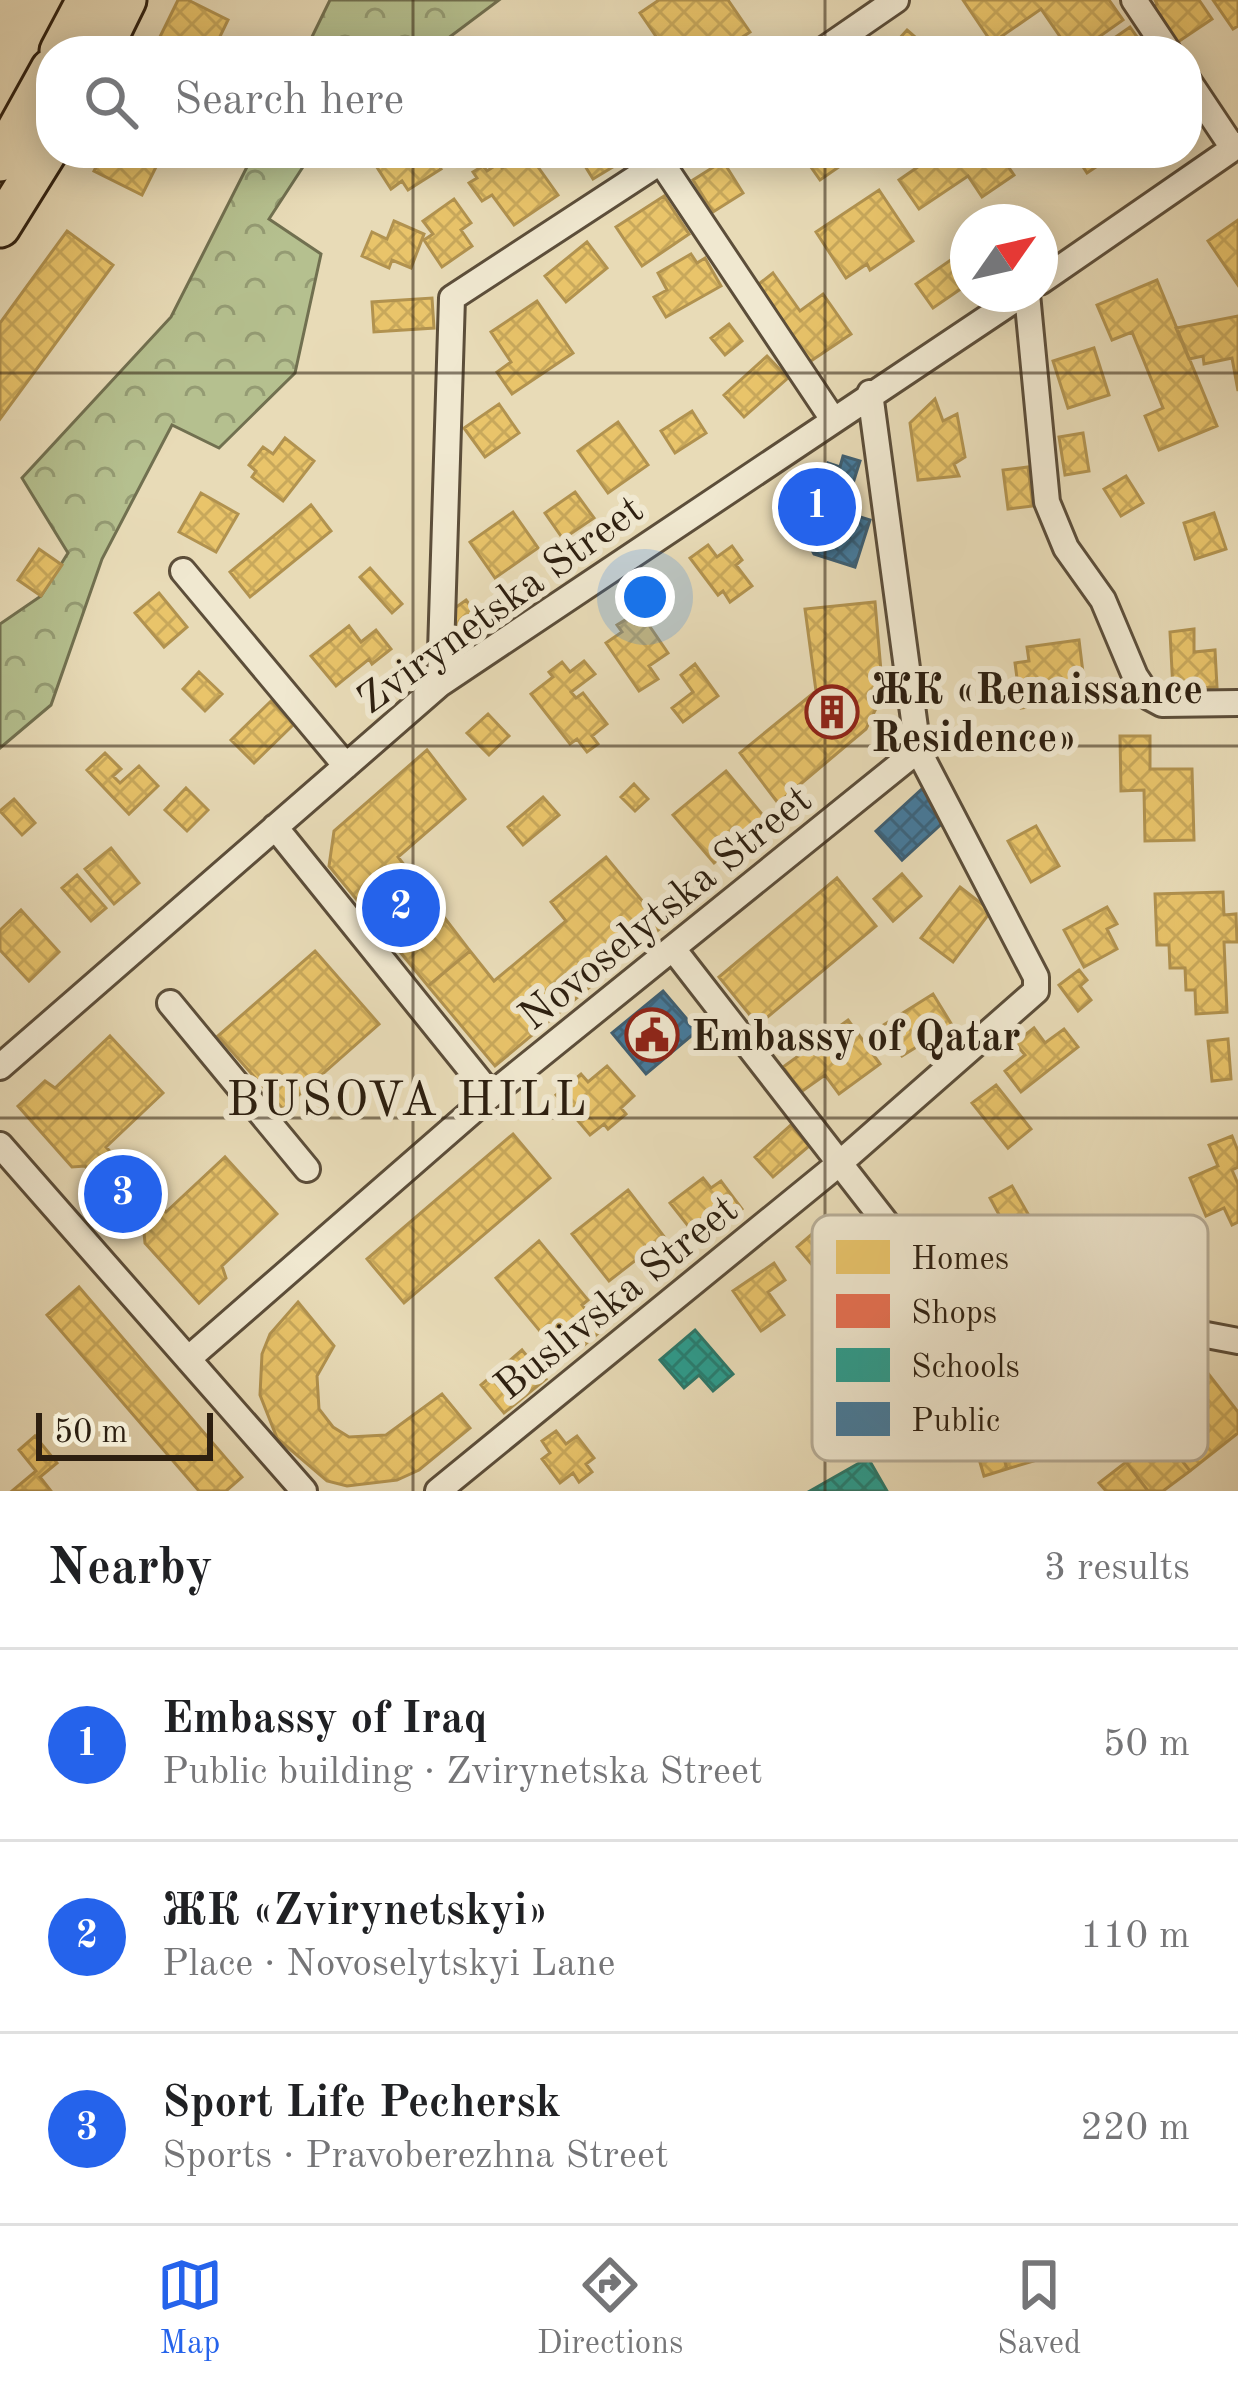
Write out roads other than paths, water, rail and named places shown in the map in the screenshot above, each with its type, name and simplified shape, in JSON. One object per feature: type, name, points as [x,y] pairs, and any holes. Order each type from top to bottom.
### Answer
[{"type":"main road","points":[[68,36],[87,0]]},
{"type":"main road","points":[[108,36],[126,0]]},
{"type":"main road","points":[[0,161],[36,96]]},
{"type":"main road","points":[[0,227],[37,168]]},
{"type":"street","points":[[844,36],[896,0]]},
{"type":"street","points":[[1134,0],[1158,36]]},
{"type":"street","points":[[1058,270],[1236,146],[1202,100]]},
{"type":"street","points":[[440,684],[452,298],[653,168]]},
{"type":"street","points":[[674,168],[832,418]]},
{"type":"street","name":"Zvirynetska Street","points":[[0,1067],[440,684],[997,312]]},
{"type":"street","points":[[1030,312],[1046,502],[1066,548],[1103,600],[1149,698],[1162,704],[1238,703]]},
{"type":"street","points":[[870,393],[918,750]]},
{"type":"street","points":[[182,571],[346,766]]},
{"type":"street","name":"Novoselytska Street","points":[[188,1359],[491,1095],[918,750]]},
{"type":"street","name":"Buslivska Street","points":[[438,1491],[841,1162],[1027,1003],[1037,984],[918,750]]},
{"type":"street","points":[[275,827],[491,1095]]},
{"type":"street","points":[[674,950],[882,1215]]},
{"type":"street","points":[[170,1003],[307,1169]]},
{"type":"street","points":[[0,1145],[304,1491]]},
{"type":"street","points":[[1208,1335],[1238,1341]]},
{"type":"place","name":"Embassy of Iraq","points":[[817,507]]},
{"type":"place","name":"ЖК «Renaissance Residence»","points":[[832,712]]},
{"type":"place","name":"ЖК «Zvirynetskyi»","points":[[401,908]]},
{"type":"place","name":"Embassy of Qatar","points":[[652,1035]]},
{"type":"place","name":"Sport Life Pechersk","points":[[123,1194]]},
{"type":"district","name":"BUSOVA HILL","points":[[408,1098]]}]
